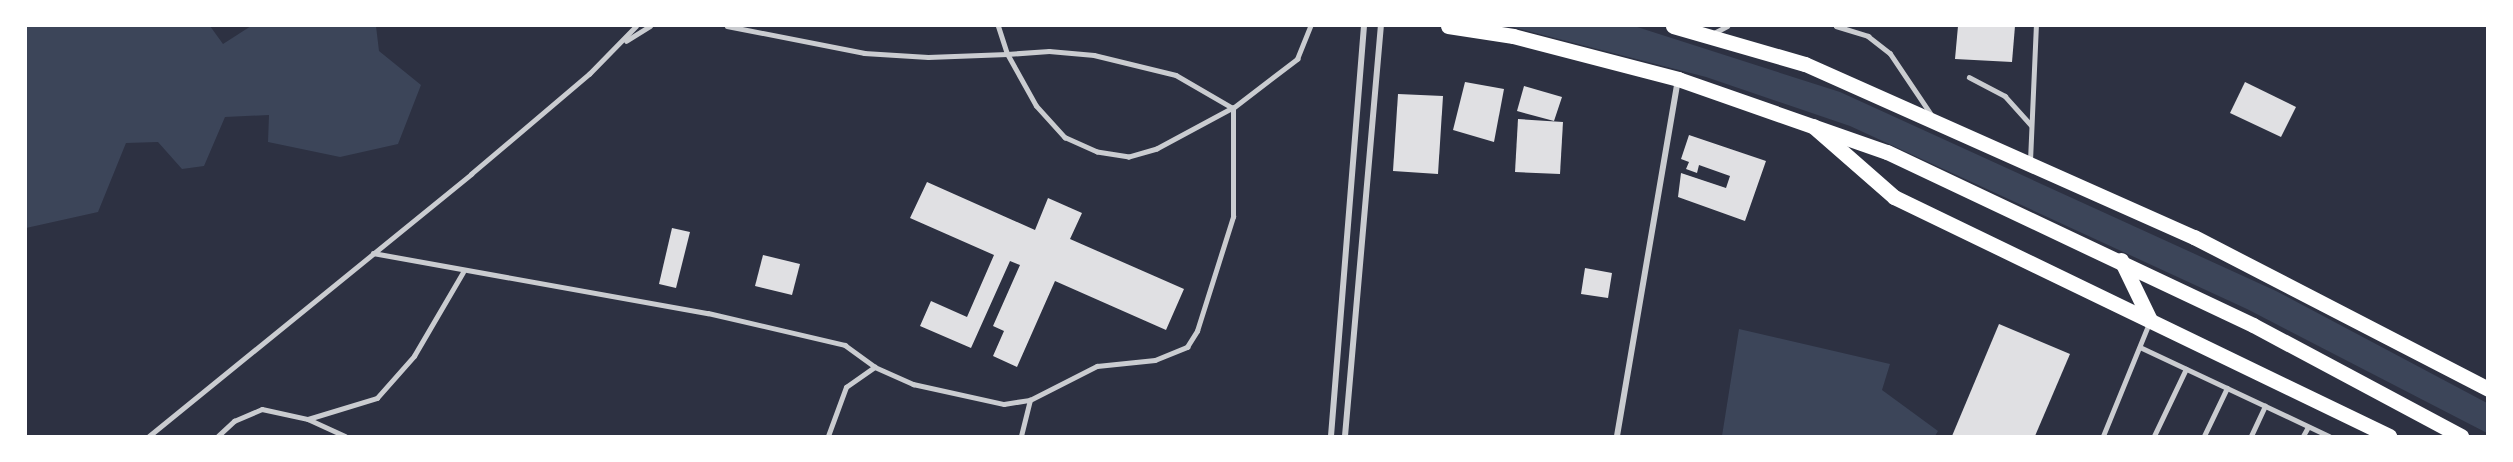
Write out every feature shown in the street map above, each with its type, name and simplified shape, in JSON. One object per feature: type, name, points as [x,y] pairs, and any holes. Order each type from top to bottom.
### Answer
[{"type":"main road","points":[[1448,26],[1513,36],[1678,79],[1807,120],[2121,260],[2461,436]]},
{"type":"main road","points":[[1673,26],[1711,35],[1805,64],[2194,237],[2487,389]]},
{"type":"main road","points":[[1807,120],[1894,196],[2389,436]]},
{"type":"main road","points":[[2121,260],[2150,320]]},
{"type":"street","points":[[1331,436],[1364,26]]},
{"type":"street","points":[[1345,436],[1381,26]]},
{"type":"street","points":[[1617,436],[1678,79]]},
{"type":"lane","points":[[621,44],[636,26]]},
{"type":"lane","points":[[149,436],[373,254],[621,44],[650,26]]},
{"type":"lane","points":[[727,26],[864,53],[1083,54],[1140,64],[1209,90],[1233,108]]},
{"type":"lane","points":[[998,26],[1007,54],[1036,106],[1058,130],[1097,152],[1129,157],[1157,149],[1233,108],[1297,59],[1310,26]]},
{"type":"lane","points":[[1711,35],[1727,26]]},
{"type":"lane","points":[[1836,26],[1868,36],[1890,53],[1936,122]]},
{"type":"lane","points":[[2029,164],[2036,26]]},
{"type":"lane","points":[[1969,77],[2005,96],[2031,125]]},
{"type":"lane","points":[[373,254],[463,272],[708,313],[845,345],[875,367],[972,399],[1004,404],[1030,400],[1097,366],[1155,360],[1187,347],[1197,331],[1233,217],[1233,108]]},
{"type":"lane","points":[[308,419],[377,398],[396,381],[463,272]]},
{"type":"lane","points":[[2103,436],[2150,320]]},
{"type":"lane","points":[[2140,347],[2329,436]]},
{"type":"lane","points":[[828,436],[846,387],[875,367]]},
{"type":"lane","points":[[2154,436],[2186,369]]},
{"type":"lane","points":[[2204,436],[2227,388]]},
{"type":"lane","points":[[1022,436],[1030,400]]},
{"type":"lane","points":[[2251,436],[2265,406]]},
{"type":"lane","points":[[218,436],[234,422],[262,409],[308,419],[345,436]]},
{"type":"lane","points":[[2303,436],[2308,427]]},
{"type":"shaded area","points":[[26,26],[210,26],[223,44],[251,26],[376,26],[379,51],[421,85],[398,144],[340,157],[268,142],[269,115],[225,117],[204,166],[182,169],[158,142],[126,143],[98,212],[26,228]]},
{"type":"shaded area","points":[[1509,26],[1634,26],[1840,92],[2276,291],[2487,403],[2487,433],[2247,309],[1850,126],[1706,77]]},
{"type":"shaded area","points":[[1739,329],[1890,364],[1882,390],[1938,431],[1935,436],[1722,436]]},
{"type":"building","points":[[1958,26],[2015,26],[2012,62],[1955,59]]},
{"type":"building","points":[[1465,82],[1504,89],[1494,142],[1453,130]]},
{"type":"building","points":[[2245,82],[2296,107],[2281,137],[2230,113]]},
{"type":"building","points":[[1524,86],[1562,97],[1554,121],[1517,111]]},
{"type":"building","points":[[1398,94],[1443,96],[1438,174],[1393,171]]},
{"type":"building","points":[[1518,119],[1563,122],[1560,174],[1515,172]]},
{"type":"building","points":[[1689,135],[1766,161],[1745,221],[1678,197],[1681,173],[1726,188],[1730,176],[1699,165],[1697,173],[1686,169],[1689,162],[1681,159]]},
{"type":"building","points":[[927,182],[1035,230],[1048,198],[1082,213],[1070,239],[1184,289],[1166,330],[1055,281],[1017,367],[993,356],[1004,331],[993,326],[1020,265],[1010,261],[971,348],[920,326],[931,301],[967,317],[994,255],[910,218]]},
{"type":"building","points":[[672,228],[690,232],[676,288],[659,284]]},
{"type":"building","points":[[763,255],[800,264],[792,295],[755,286]]},
{"type":"building","points":[[1585,268],[1612,273],[1608,298],[1581,294]]},
{"type":"building","points":[[1999,324],[2070,354],[2035,436],[1952,436]]}]
